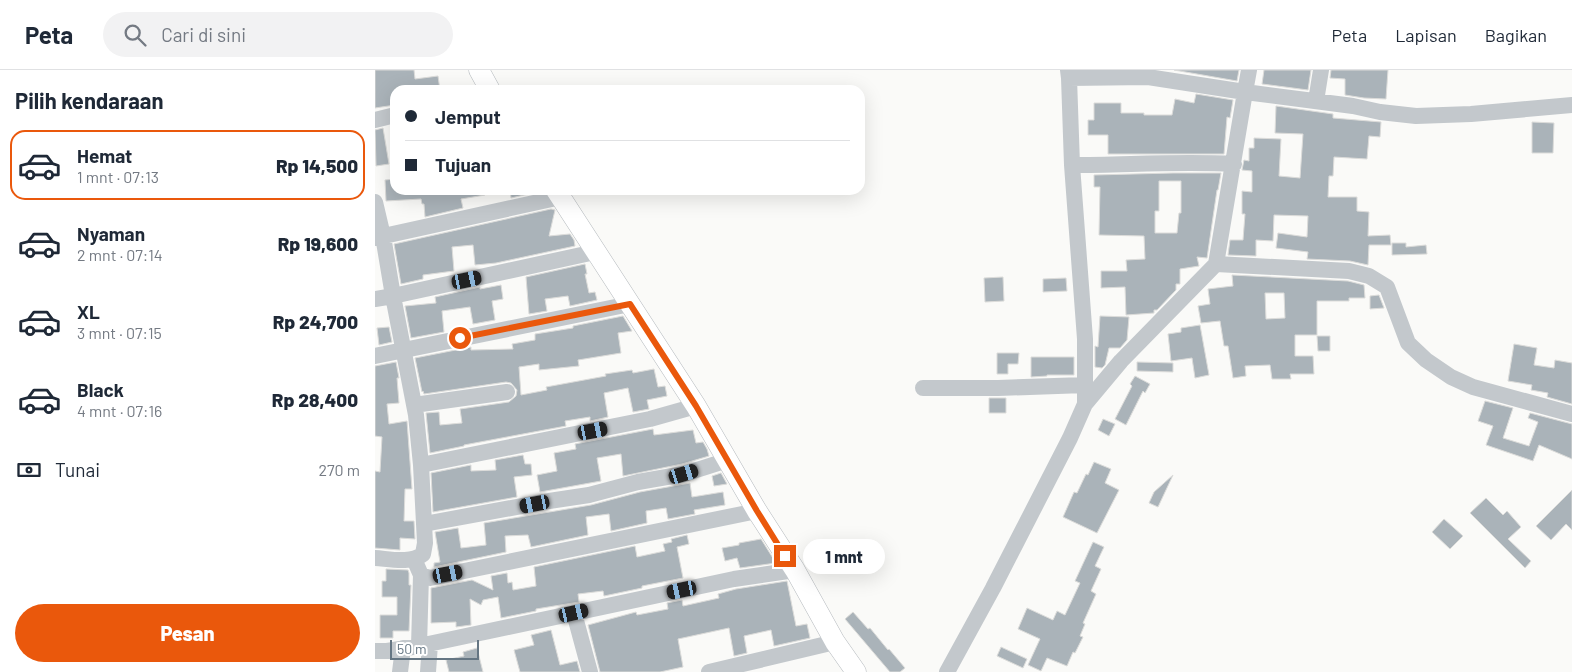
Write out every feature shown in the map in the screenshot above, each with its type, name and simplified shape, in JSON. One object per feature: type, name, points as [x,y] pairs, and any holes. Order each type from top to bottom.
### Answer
[{"type":"main road","points":[[479,70],[487,85]]},
{"type":"main road","points":[[559,195],[696,406],[757,511],[795,570],[835,642],[856,672]]},
{"type":"street","points":[[947,672],[1071,438],[1085,404],[1121,361],[1216,264],[1249,70]]},
{"type":"street","points":[[1315,101],[1321,70]]},
{"type":"street","points":[[1085,404],[1085,339],[1072,165],[1068,74],[1148,77],[1183,84],[1416,116],[1471,114],[1572,105]]},
{"type":"street","points":[[375,120],[390,116]]},
{"type":"street","points":[[1072,165],[1200,162],[1234,164]]},
{"type":"street","points":[[379,237],[554,195]]},
{"type":"street","points":[[375,202],[379,237],[393,296],[414,405],[421,465],[425,549],[420,556],[414,559],[375,558]]},
{"type":"street","points":[[375,299],[595,252]]},
{"type":"street","points":[[1216,264],[1349,272],[1369,276],[1387,287],[1408,343],[1426,360],[1451,377],[1473,387],[1572,414]]},
{"type":"street","points":[[375,356],[630,304]]},
{"type":"street","points":[[923,388],[1085,385]]},
{"type":"street","points":[[414,405],[507,392]]},
{"type":"street","points":[[421,465],[650,419],[696,406]]},
{"type":"street","points":[[424,524],[589,495],[638,482],[684,474],[728,460]]},
{"type":"street","points":[[421,575],[430,578],[757,511]]},
{"type":"street","points":[[414,559],[421,575],[417,646],[428,672]]},
{"type":"street","points":[[375,651],[417,646],[734,580],[795,570]]},
{"type":"street","points":[[574,613],[590,672]]},
{"type":"street","points":[[709,672],[835,642]]},
{"type":"street","points":[[400,672],[417,646]]},
{"type":"building","points":[[375,70],[414,70],[415,79],[438,76],[439,85],[390,85],[390,106],[375,108]]},
{"type":"building","points":[[1174,70],[1239,70],[1237,81]]},
{"type":"building","points":[[1264,70],[1311,70],[1308,90],[1262,84]]},
{"type":"building","points":[[1331,70],[1388,70],[1386,99],[1345,95],[1345,79],[1330,78]]},
{"type":"building","points":[[1196,94],[1233,100],[1230,118],[1227,117],[1224,154],[1108,154],[1108,135],[1088,135],[1088,120],[1094,120],[1094,103],[1121,103],[1121,113],[1172,115],[1175,99],[1194,103]]},
{"type":"building","points":[[1276,106],[1333,114],[1333,118],[1381,122],[1380,137],[1369,136],[1367,159],[1334,157],[1333,176],[1329,176],[1328,197],[1357,197],[1357,211],[1369,212],[1368,236],[1390,235],[1391,245],[1369,245],[1368,265],[1350,261],[1307,259],[1308,252],[1276,248],[1278,233],[1307,237],[1308,216],[1274,215],[1273,241],[1256,240],[1256,256],[1228,255],[1230,240],[1243,240],[1245,214],[1242,214],[1242,191],[1252,192],[1252,171],[1242,170],[1244,160],[1249,161],[1249,148],[1254,148],[1254,138],[1281,139],[1279,176],[1300,178],[1303,134],[1275,133]]},
{"type":"building","points":[[1532,122],[1554,123],[1553,153],[1532,153]]},
{"type":"building","points":[[383,128],[389,164],[376,166],[375,130]]},
{"type":"building","points":[[1221,173],[1207,258],[1197,257],[1199,266],[1180,269],[1180,284],[1176,284],[1176,290],[1157,310],[1154,310],[1154,313],[1126,315],[1125,287],[1101,288],[1101,271],[1127,271],[1126,260],[1145,259],[1144,236],[1099,235],[1100,187],[1094,187],[1094,175]],"holes":[[[1159,181],[1181,181],[1181,213],[1179,213],[1177,233],[1155,233],[1155,211],[1159,211]]]},
{"type":"building","points":[[385,180],[390,180],[390,195],[485,195],[461,199],[463,208],[425,217],[424,204],[422,204],[421,199],[386,201]]},
{"type":"building","points":[[511,195],[524,195],[511,198]]},
{"type":"building","points":[[551,209],[555,210],[549,236],[570,234],[575,246],[496,263],[475,265],[473,245],[452,247],[454,271],[423,275],[423,279],[401,284],[394,244]]},
{"type":"building","points":[[1392,243],[1406,243],[1406,247],[1426,245],[1427,254],[1392,255]]},
{"type":"building","points":[[585,264],[589,293],[595,292],[597,300],[570,306],[568,296],[545,299],[547,311],[529,314],[526,277]]},
{"type":"building","points":[[1232,275],[1348,281],[1364,285],[1365,298],[1349,298],[1349,301],[1317,301],[1317,335],[1295,335],[1295,356],[1313,356],[1314,374],[1290,374],[1291,379],[1272,379],[1270,365],[1245,366],[1246,376],[1233,378],[1228,346],[1224,346],[1220,321],[1201,323],[1198,306],[1210,304],[1208,289],[1233,286]],"holes":[[[1265,293],[1284,293],[1285,318],[1266,319]]]},
{"type":"building","points":[[1003,277],[1004,301],[985,302],[984,278]]},
{"type":"building","points":[[1066,278],[1067,291],[1043,292],[1043,279]]},
{"type":"building","points":[[501,285],[503,299],[492,301],[495,320],[473,324],[470,307],[442,311],[444,332],[411,338],[405,306],[436,303],[435,297],[480,287],[480,289]]},
{"type":"building","points":[[1379,295],[1384,308],[1370,309],[1370,296]]},
{"type":"building","points":[[623,316],[632,331],[618,333],[621,353],[578,360],[579,366],[539,370],[539,364],[519,367],[521,395],[547,390],[546,387],[606,376],[605,374],[632,370],[633,373],[654,369],[658,387],[665,386],[667,396],[647,400],[649,409],[633,412],[628,388],[604,393],[608,417],[590,421],[590,417],[565,421],[566,426],[430,453],[426,413],[439,412],[440,425],[462,423],[460,409],[509,402],[516,396],[517,390],[511,383],[506,382],[424,394],[415,358],[471,347],[471,350],[513,349],[512,344],[535,340],[535,334],[573,328],[573,326]]},
{"type":"building","points":[[1100,316],[1129,317],[1127,340],[1120,348],[1109,348],[1105,365],[1102,368],[1095,367],[1095,346],[1098,347]]},
{"type":"building","points":[[1200,325],[1209,375],[1195,378],[1192,358],[1171,361],[1168,334],[1181,332],[1181,328]]},
{"type":"building","points":[[389,327],[392,342],[379,345],[377,328]]},
{"type":"building","points":[[1317,336],[1330,336],[1330,351],[1318,351]]},
{"type":"building","points":[[1514,344],[1537,348],[1534,365],[1554,368],[1555,360],[1572,363],[1572,404],[1547,397],[1548,393],[1531,390],[1532,385],[1508,381]]},
{"type":"building","points":[[997,353],[1019,353],[1018,364],[1008,364],[1008,374],[997,374]]},
{"type":"building","points":[[1031,357],[1074,357],[1074,375],[1031,377]]},
{"type":"building","points":[[396,362],[399,378],[397,378],[399,403],[387,404],[389,424],[407,421],[412,489],[405,489],[404,521],[414,521],[415,539],[400,538],[400,550],[375,548],[375,471],[380,472],[382,437],[375,436],[375,366]]},
{"type":"building","points":[[1137,362],[1173,363],[1173,372],[1137,371]]},
{"type":"building","points":[[1135,376],[1150,384],[1145,393],[1143,391],[1126,425],[1115,419]]},
{"type":"building","points":[[989,398],[1006,398],[1006,413],[989,413]]},
{"type":"building","points":[[1485,401],[1513,408],[1503,438],[1529,446],[1538,422],[1528,418],[1530,413],[1572,424],[1572,459],[1539,445],[1533,461],[1486,445],[1493,426],[1478,421]]},
{"type":"building","points":[[1103,419],[1115,424],[1109,436],[1098,430]]},
{"type":"building","points":[[653,429],[654,435],[693,430],[696,443],[703,442],[709,456],[682,464],[623,476],[621,454],[597,458],[601,481],[540,492],[537,475],[557,471],[554,453],[576,449],[575,444]]},
{"type":"building","points":[[523,455],[525,464],[531,464],[532,475],[514,477],[517,497],[433,512],[431,473],[471,465],[471,471],[496,470],[495,460]]},
{"type":"building","points":[[1094,462],[1111,469],[1105,483],[1119,490],[1097,533],[1063,517],[1074,492],[1077,493]]},
{"type":"building","points":[[721,473],[727,484],[714,486],[712,476]]},
{"type":"building","points":[[1173,475],[1158,507],[1149,503],[1154,492]]},
{"type":"building","points":[[690,483],[692,497],[723,492],[725,505],[694,510],[695,514],[668,519],[666,508],[646,511],[647,523],[611,531],[609,514],[586,517],[588,535],[531,547],[528,535],[505,536],[506,552],[434,567],[434,563],[440,562],[435,532],[458,528],[461,548],[486,545],[484,523],[591,505],[640,492]]},
{"type":"building","points":[[1572,490],[1572,530],[1566,524],[1551,540],[1536,526]]},
{"type":"building","points":[[1486,498],[1503,515],[1507,511],[1521,527],[1508,539],[1531,561],[1525,568],[1470,513]]},
{"type":"building","points":[[1444,519],[1463,536],[1450,549],[1432,532]]},
{"type":"building","points":[[687,535],[689,544],[677,547],[683,578],[604,596],[603,591],[578,594],[579,602],[536,609],[536,611],[501,618],[498,597],[483,600],[481,605],[470,599],[471,625],[456,627],[456,622],[431,623],[431,588],[472,580],[493,590],[491,576],[507,573],[508,583],[512,582],[513,590],[536,586],[534,567],[635,546],[637,557],[665,551],[663,544],[672,542],[671,539]]},
{"type":"building","points":[[761,539],[776,563],[740,568],[737,558],[725,561],[722,548]]},
{"type":"building","points":[[1093,542],[1104,547],[1095,566],[1101,569],[1091,591],[1096,594],[1083,623],[1085,624],[1080,636],[1083,637],[1075,653],[1073,652],[1067,666],[1047,658],[1041,671],[1028,665],[1040,639],[1018,629],[1027,608],[1053,620],[1057,611],[1065,615],[1080,583],[1075,581]]},
{"type":"building","points":[[386,569],[408,570],[409,585],[411,585],[409,631],[393,631],[393,638],[380,638],[380,615],[397,615],[397,597],[382,597],[382,581],[386,581]]},
{"type":"building","points":[[787,581],[796,626],[807,624],[810,638],[774,646],[771,630],[744,636],[747,653],[734,656],[729,628],[678,639],[683,667],[660,672],[600,672],[588,625],[636,612],[637,615],[668,609],[667,603],[682,600],[683,606],[719,598],[718,594],[736,589]]},
{"type":"building","points":[[853,612],[868,629],[870,628],[905,668],[900,672],[890,672],[845,619]]},
{"type":"building","points":[[551,630],[560,665],[577,661],[580,672],[520,672],[514,650],[534,645],[531,635]]},
{"type":"building","points":[[1001,647],[1027,659],[1023,668],[997,656]]},
{"type":"building","points":[[477,648],[483,672],[449,672],[446,660],[464,656],[463,652]]},
{"type":"route","points":[[460,338],[630,304],[696,406],[785,556]]}]
